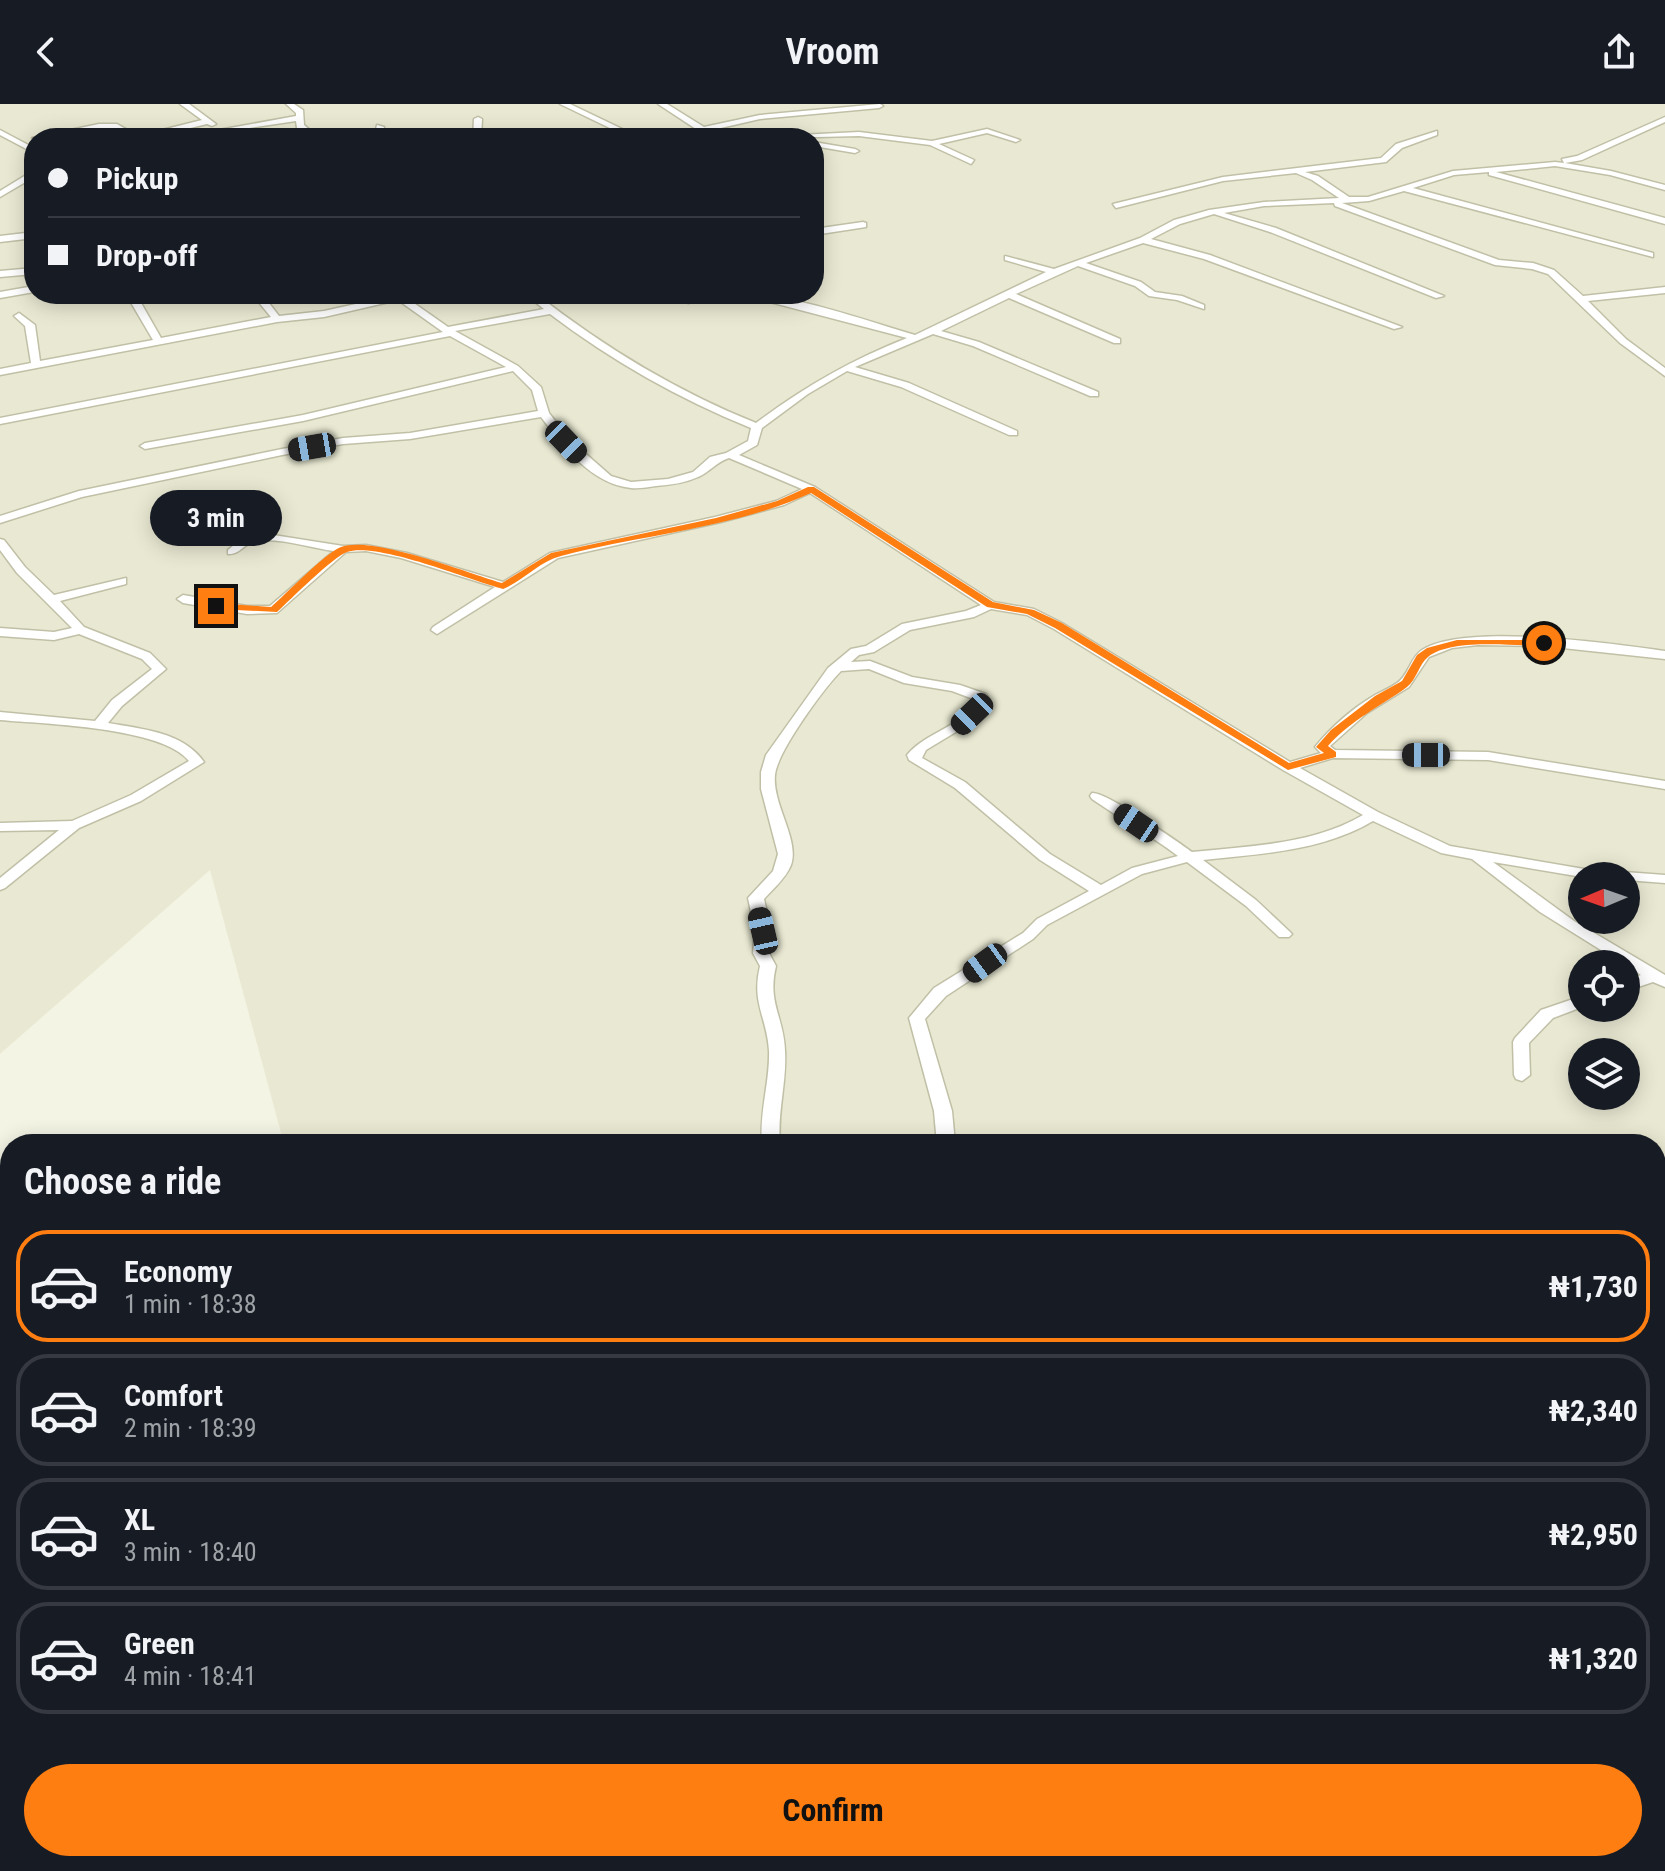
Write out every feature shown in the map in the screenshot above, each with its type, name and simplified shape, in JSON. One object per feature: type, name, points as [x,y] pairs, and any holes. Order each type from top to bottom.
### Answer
[{"type":"street","points":[[184,104],[220,128]]},
{"type":"street","points":[[290,104],[300,112],[302,128]]},
{"type":"street","points":[[564,104],[617,128]]},
{"type":"street","points":[[662,104],[700,128]]},
{"type":"street","points":[[707,128],[760,117],[879,106]]},
{"type":"street","points":[[236,128],[300,118]]},
{"type":"street","points":[[106,119],[118,128]]},
{"type":"street","points":[[478,119],[478,128]]},
{"type":"street","points":[[409,304],[449,332],[515,368],[537,389],[544,413],[591,466],[618,483],[669,482],[697,474],[714,459],[753,443],[757,427],[804,392],[846,368],[933,331],[1054,272],[1143,240],[1177,222],[1212,212],[1264,204],[1369,199],[1453,173],[1479,169],[1555,164],[1579,158],[1665,119]]},
{"type":"street","points":[[179,128],[208,121]]},
{"type":"street","points":[[88,128],[114,126]]},
{"type":"street","points":[[932,143],[983,131],[1016,140]]},
{"type":"street","points":[[0,132],[24,146]]},
{"type":"street","points":[[1116,206],[1223,179],[1383,160],[1399,146],[1434,133]]},
{"type":"street","points":[[824,136],[859,134],[932,143],[971,162]]},
{"type":"street","points":[[0,143],[24,141]]},
{"type":"street","points":[[824,146],[855,151]]},
{"type":"street","points":[[1555,164],[1611,173],[1665,188]]},
{"type":"street","points":[[1479,169],[1665,221]]},
{"type":"street","points":[[1297,172],[1315,178],[1349,201]]},
{"type":"street","points":[[0,195],[24,180]]},
{"type":"street","points":[[1407,189],[1650,255]]},
{"type":"street","points":[[1333,202],[1498,263],[1533,266],[1551,272],[1623,341],[1665,373]]},
{"type":"street","points":[[1212,212],[1273,230],[1439,296]]},
{"type":"street","points":[[824,231],[863,225]]},
{"type":"street","points":[[0,239],[24,236]]},
{"type":"street","points":[[1143,240],[1207,257],[1397,327]]},
{"type":"street","points":[[1008,258],[1054,272]]},
{"type":"street","points":[[1077,263],[1138,284],[1152,294],[1179,298],[1201,307]]},
{"type":"street","points":[[0,274],[24,272]]},
{"type":"street","points":[[1581,299],[1665,290]]},
{"type":"street","points":[[0,295],[24,291]]},
{"type":"street","points":[[1010,295],[1117,341]]},
{"type":"street","points":[[137,304],[158,341]]},
{"type":"street","points":[[265,304],[277,319]]},
{"type":"street","points":[[0,372],[365,304]]},
{"type":"street","points":[[542,304],[606,349],[695,402],[757,427]]},
{"type":"street","points":[[789,304],[917,338]]},
{"type":"street","points":[[0,421],[551,311]]},
{"type":"street","points":[[19,316],[30,325],[36,365]]},
{"type":"street","points":[[933,331],[976,344],[1094,394]]},
{"type":"street","points":[[145,446],[289,421],[515,368]]},
{"type":"street","points":[[846,368],[905,385],[1013,433]]},
{"type":"street","points":[[0,520],[79,494],[268,455],[343,441],[410,436],[544,413]]},
{"type":"street","points":[[730,455],[811,489],[990,605],[1030,612],[1058,626],[1288,767],[1373,815],[1446,850],[1568,870]]},
{"type":"street","points":[[437,630],[554,555],[717,520],[780,503],[811,489]]},
{"type":"street","points":[[232,552],[249,538],[267,537],[343,549],[366,548],[403,555],[503,586]]},
{"type":"street","points":[[0,542],[21,570],[80,630],[146,656],[160,669],[117,703],[99,725]]},
{"type":"street","points":[[183,599],[247,610],[273,610],[343,549]]},
{"type":"street","points":[[52,599],[122,581]]},
{"type":"street","points":[[770,1134],[769,1112],[777,1050],[761,988],[768,966],[761,953],[763,931],[756,898],[784,865],[785,850],[766,792],[766,777],[773,755],[839,667],[855,652],[870,649],[895,631],[970,614],[990,605]]},
{"type":"street","points":[[0,632],[54,636],[80,630]]},
{"type":"street","points":[[1332,754],[1322,747],[1335,732],[1379,698],[1406,683],[1421,657],[1430,651],[1457,643],[1518,642],[1665,655]]},
{"type":"street","points":[[839,667],[870,665],[909,680],[955,688],[981,697],[983,700],[979,708],[958,728],[917,750],[914,755],[916,760],[960,785],[1045,857],[1099,890]]},
{"type":"street","points":[[0,716],[99,725],[168,741],[186,748],[197,762],[187,771],[136,798],[74,825],[0,885]]},
{"type":"street","points":[[1288,767],[1332,754],[1488,756],[1665,785]]},
{"type":"street","points":[[1097,796],[1190,857],[1251,903],[1284,934]]},
{"type":"street","points":[[945,1134],[943,1111],[917,1018],[940,992],[1028,936],[1042,922],[1137,871],[1190,857],[1266,849],[1317,839],[1349,829],[1373,815]]},
{"type":"street","points":[[0,827],[74,825]]},
{"type":"street","points":[[1477,856],[1515,889],[1570,927],[1660,979]]},
{"type":"street","points":[[1640,877],[1665,879]]},
{"type":"street","points":[[1640,983],[1660,979]]},
{"type":"street","points":[[1522,1075],[1521,1042],[1547,1014],[1568,1006]]},
{"type":"shaded area","points":[[0,104],[1665,104],[1665,1134],[281,1134],[210,870],[0,1054]]},
{"type":"route","points":[[216,606],[273,610],[343,549],[366,548],[403,555],[503,586],[554,555],[717,520],[780,503],[811,489],[879,530],[990,605],[1030,612],[1058,626],[1288,767],[1332,754],[1322,747],[1335,732],[1379,698],[1406,683],[1421,657],[1430,651],[1457,643],[1544,643]]}]
